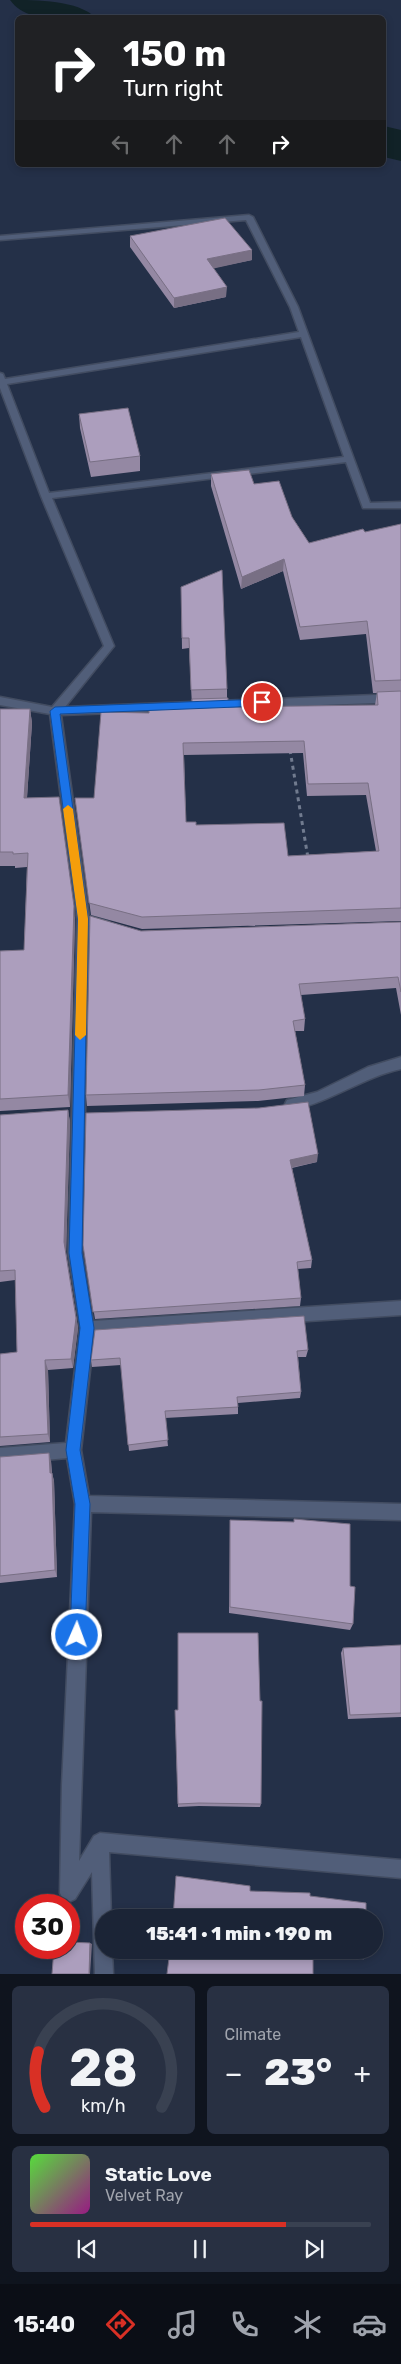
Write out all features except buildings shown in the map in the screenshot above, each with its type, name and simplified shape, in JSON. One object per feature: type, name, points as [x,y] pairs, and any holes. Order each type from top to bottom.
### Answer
[{"type":"street","points":[[0,238],[249,217],[294,307],[366,506],[401,505]]},
{"type":"street","points":[[100,1842],[69,1893],[71,1785],[83,1504],[73,1450],[87,1328],[75,1253],[83,919],[55,711],[109,646],[46,496],[1,379],[304,334]]},
{"type":"street","points":[[46,496],[349,459]]},
{"type":"street","points":[[0,701],[55,711],[401,698]]},
{"type":"street","points":[[83,919],[117,929]]},
{"type":"street","points":[[276,1106],[311,1102],[382,1066],[401,1063]]},
{"type":"street","points":[[87,1328],[401,1308]]},
{"type":"street","points":[[0,1456],[73,1450]]},
{"type":"street","points":[[83,1504],[401,1512]]},
{"type":"street","points":[[100,1842],[401,1869]]},
{"type":"street","points":[[100,1842],[104,1974]]},
{"type":"path","points":[[281,702],[309,863]]},
{"type":"waterway","points":[[31,0],[68,15]]},
{"type":"waterway","points":[[386,141],[401,147]]},
{"type":"slow traffic","points":[[68,809],[83,919],[80,1035]]},
{"type":"route","points":[[77,1635],[83,1504],[73,1450],[87,1328],[75,1253],[83,919],[55,711],[262,702]]}]
